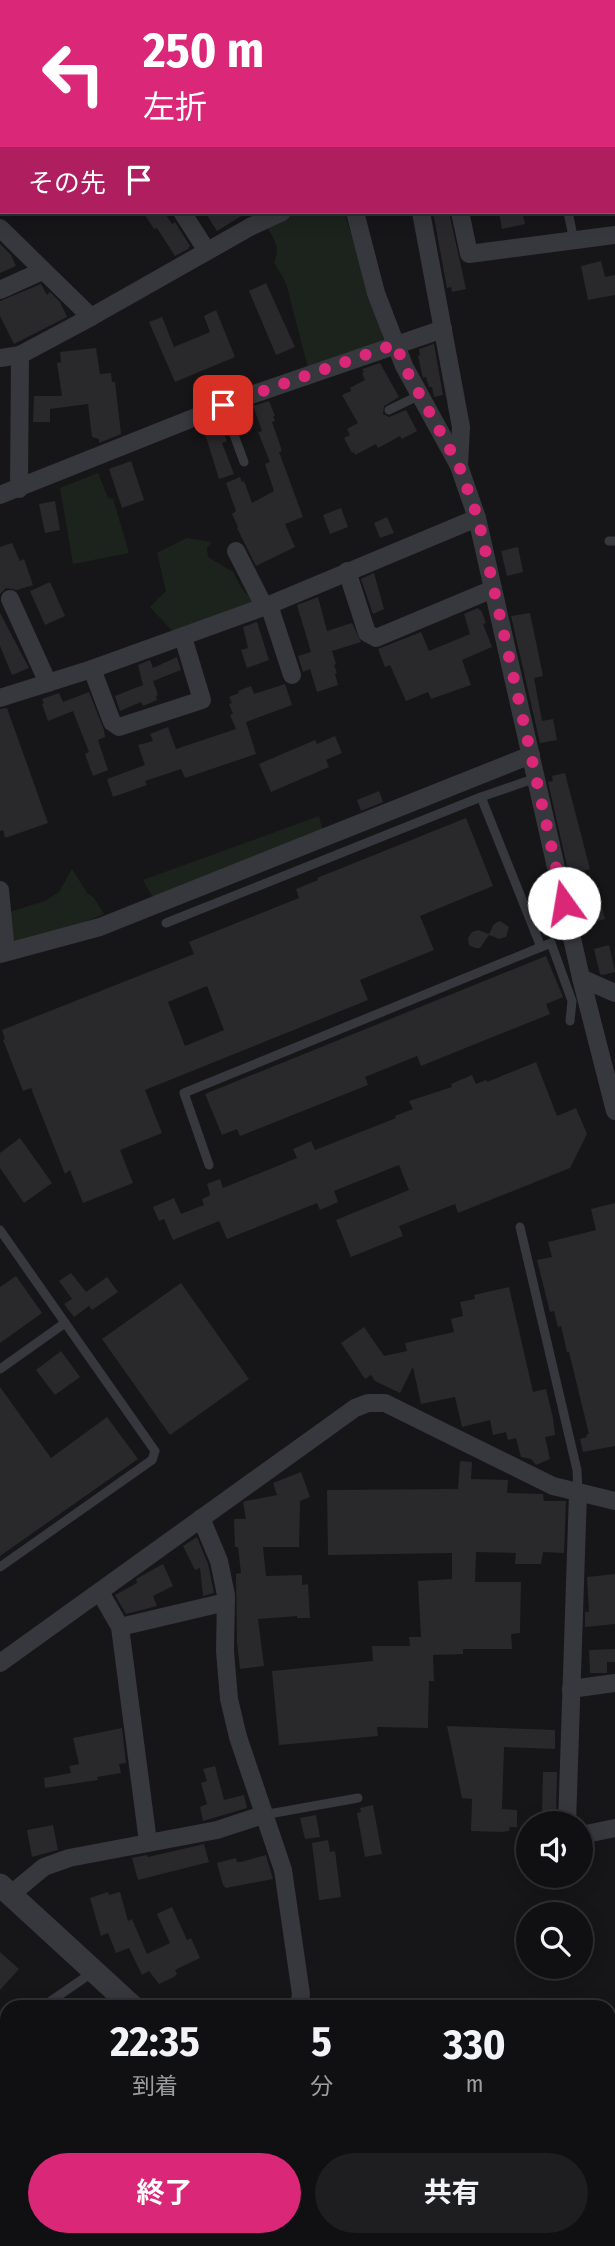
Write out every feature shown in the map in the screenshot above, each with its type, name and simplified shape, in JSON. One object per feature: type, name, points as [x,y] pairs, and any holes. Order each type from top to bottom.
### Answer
[{"type":"street","points":[[184,214],[207,251]]},
{"type":"street","points":[[0,358],[20,355],[276,214]]},
{"type":"street","points":[[356,214],[376,293],[404,366],[459,466],[478,518],[582,978],[615,1111]]},
{"type":"street","points":[[421,214],[461,427],[459,466]]},
{"type":"street","points":[[460,214],[469,254],[615,236]]},
{"type":"street","points":[[0,228],[91,317]]},
{"type":"street","points":[[0,290],[42,271]]},
{"type":"street","points":[[0,495],[223,405],[443,329]]},
{"type":"street","points":[[19,489],[20,355]]},
{"type":"street","points":[[0,698],[92,669],[266,606],[478,518]]},
{"type":"street","points":[[236,551],[266,606],[292,675]]},
{"type":"street","points":[[347,571],[367,633],[376,638],[493,589]]},
{"type":"street","points":[[10,599],[48,683]]},
{"type":"street","points":[[92,669],[112,722],[118,727],[202,700],[183,637]]},
{"type":"street","points":[[0,890],[3,953],[100,927],[531,755]]},
{"type":"street","points":[[582,978],[615,993]]},
{"type":"street","points":[[0,1662],[355,1408],[368,1403],[385,1403],[553,1486],[615,1501]]},
{"type":"street","points":[[567,1811],[578,1493]]},
{"type":"street","points":[[201,1518],[219,1561],[226,1602],[225,1651],[229,1699],[238,1737],[283,1870],[302,1994],[301,2000]]},
{"type":"street","points":[[100,1592],[120,1628],[148,1842]]},
{"type":"street","points":[[120,1628],[226,1602]]},
{"type":"street","points":[[571,1689],[615,1683]]},
{"type":"street","points":[[125,2000],[5,1890],[44,1867],[69,1858],[217,1830],[263,1815]]},
{"type":"street","points":[[593,1833],[615,1828]]},
{"type":"lane","points":[[568,214],[574,241]]},
{"type":"lane","points":[[389,410],[420,395]]},
{"type":"lane","points":[[223,405],[244,462]]},
{"type":"lane","points":[[166,923],[481,797],[536,778]]},
{"type":"lane","points":[[481,797],[541,947]]},
{"type":"lane","points":[[209,1165],[184,1093],[551,943],[572,1001],[570,1021]]},
{"type":"lane","points":[[520,1227],[577,1470],[578,1493]]},
{"type":"lane","points":[[0,1230],[155,1451],[152,1460],[0,1567]]},
{"type":"lane","points":[[0,1369],[65,1323]]},
{"type":"lane","points":[[263,1815],[358,1798]]},
{"type":"lane","points":[[52,2000],[93,1972]]},
{"type":"shaded area","points":[[293,214],[345,214],[381,327],[383,339],[374,348],[308,368],[286,283],[274,262],[276,243],[266,226]]},
{"type":"shaded area","points":[[98,473],[108,498],[113,499],[129,553],[73,564],[60,488]]},
{"type":"shaded area","points":[[187,538],[212,542],[207,548],[208,557],[233,572],[242,589],[257,604],[173,632],[150,607],[166,591],[157,553]]},
{"type":"shaded area","points":[[319,816],[323,832],[154,899],[143,880]]},
{"type":"shaded area","points":[[72,869],[104,914],[78,925],[16,942],[10,936],[9,912],[45,901],[59,892]]},
{"type":"building","points":[[144,214],[165,214],[172,224],[175,222],[190,246],[175,256],[157,228],[154,229]]},
{"type":"building","points":[[206,214],[245,214],[217,231]]},
{"type":"building","points":[[433,214],[449,214],[466,289],[452,292],[451,287],[447,288]]},
{"type":"building","points":[[499,214],[522,214],[525,224],[502,229]]},
{"type":"building","points":[[0,244],[11,255],[16,266],[0,273]]},
{"type":"building","points":[[601,261],[605,277],[615,275],[615,295],[588,300],[581,266]]},
{"type":"building","points":[[266,283],[295,347],[276,355],[249,291]]},
{"type":"building","points":[[41,284],[47,295],[50,292],[60,302],[67,317],[14,344],[0,316],[0,301]]},
{"type":"building","points":[[216,310],[235,357],[175,382],[149,322],[162,317],[174,347],[210,332],[204,316]]},
{"type":"building","points":[[434,344],[443,395],[434,397],[432,387],[429,387],[426,377],[423,378],[418,356],[419,349]]},
{"type":"building","points":[[96,348],[100,374],[111,373],[112,382],[115,382],[121,434],[99,443],[99,439],[92,437],[88,404],[50,409],[50,422],[33,422],[34,396],[62,396],[57,363],[61,362],[60,352]]},
{"type":"building","points":[[380,363],[399,397],[384,406],[383,414],[389,417],[406,410],[417,431],[402,439],[400,436],[378,448],[376,444],[355,455],[344,438],[350,435],[347,429],[358,423],[342,395],[365,380],[362,369]]},
{"type":"building","points":[[269,401],[275,416],[275,421],[272,422],[282,451],[279,452],[303,517],[285,524],[295,547],[256,566],[237,528],[232,514],[236,511],[226,483],[240,477],[252,503],[274,491],[265,464],[270,462],[258,432],[262,431],[253,406]]},
{"type":"building","points":[[219,421],[227,441],[222,443],[234,474],[219,479],[203,427]]},
{"type":"building","points":[[131,461],[144,500],[122,508],[109,469]]},
{"type":"building","points":[[55,501],[60,530],[45,533],[39,504]]},
{"type":"building","points":[[341,508],[348,527],[330,534],[323,515]]},
{"type":"building","points":[[387,517],[394,533],[380,538],[374,523]]},
{"type":"building","points":[[12,543],[20,561],[24,559],[33,585],[17,590],[6,588],[0,594],[0,547]]},
{"type":"building","points":[[518,547],[523,572],[507,576],[501,551]]},
{"type":"building","points":[[374,573],[384,609],[373,614],[361,579]]},
{"type":"building","points":[[50,582],[65,616],[45,625],[30,591]]},
{"type":"building","points":[[318,597],[327,631],[352,623],[361,642],[332,651],[338,685],[317,692],[310,669],[303,672],[298,656],[311,652],[297,605]]},
{"type":"building","points":[[478,608],[486,623],[483,624],[492,647],[462,660],[471,685],[431,699],[428,692],[406,701],[390,665],[385,667],[378,649],[421,632],[429,651],[470,634],[464,614]]},
{"type":"building","points":[[0,613],[29,668],[12,675],[0,646]]},
{"type":"building","points":[[530,613],[543,676],[534,678],[542,721],[553,719],[557,740],[540,743],[511,616]]},
{"type":"building","points":[[257,622],[269,660],[247,668],[241,650],[248,648],[243,627]]},
{"type":"building","points":[[177,657],[181,670],[153,681],[157,700],[143,706],[141,702],[120,711],[115,696],[143,685],[138,665],[150,660],[153,668]]},
{"type":"building","points":[[285,684],[292,705],[246,722],[256,754],[185,778],[181,769],[145,781],[147,785],[113,797],[107,779],[145,765],[138,745],[153,741],[150,734],[168,727],[176,749],[236,729],[230,715],[233,714],[229,697],[251,686],[254,694]]},
{"type":"building","points":[[89,692],[104,730],[105,737],[98,740],[108,770],[93,776],[85,754],[89,752],[73,711],[48,721],[42,704],[42,699],[59,693],[63,702]]},
{"type":"building","points":[[7,708],[48,823],[5,838],[3,830],[0,831],[0,709]]},
{"type":"building","points":[[335,736],[342,753],[326,760],[329,767],[271,792],[259,764],[315,740],[317,744]]},
{"type":"building","points":[[565,773],[590,869],[569,875],[548,782],[553,781],[552,776]]},
{"type":"building","points":[[379,791],[383,802],[361,811],[357,800]]},
{"type":"building","points":[[466,818],[493,886],[420,916],[434,950],[360,980],[368,1000],[145,1090],[162,1133],[120,1150],[133,1183],[83,1203],[70,1170],[65,1174],[31,1088],[23,1091],[3,1040],[2,1030],[194,954],[189,942],[299,898],[296,889],[318,880],[317,878]],"holes":[[[207,986],[224,1030],[185,1046],[168,1002]]]},
{"type":"building","points":[[598,893],[605,919],[588,924],[581,897]]},
{"type":"building","points":[[500,921],[509,927],[506,937],[499,939],[489,935],[480,948],[469,945],[468,938],[472,932],[478,930],[489,934],[494,924]]},
{"type":"building","points":[[609,945],[615,972],[603,975],[600,974],[594,949]]},
{"type":"building","points":[[546,956],[563,997],[546,1004],[550,1014],[421,1066],[417,1056],[365,1077],[368,1085],[240,1136],[237,1129],[222,1135],[205,1094]]},
{"type":"building","points":[[536,1062],[557,1116],[576,1108],[587,1134],[570,1168],[458,1213],[455,1204],[399,1226],[403,1236],[351,1257],[336,1220],[409,1190],[399,1165],[334,1191],[338,1202],[320,1210],[317,1203],[227,1239],[219,1221],[173,1240],[164,1219],[159,1221],[153,1207],[174,1198],[181,1214],[204,1205],[202,1199],[210,1193],[207,1184],[220,1179],[223,1188],[297,1158],[293,1149],[311,1141],[315,1150],[396,1118],[395,1116],[413,1109],[409,1101],[452,1087],[451,1084],[472,1075],[476,1084],[486,1080],[487,1082]]},
{"type":"building","points":[[20,1138],[52,1183],[24,1203],[0,1168],[0,1153]]},
{"type":"building","points":[[615,1203],[615,1446],[583,1452],[580,1439],[589,1434],[569,1352],[554,1311],[550,1312],[537,1260],[552,1257],[548,1242],[596,1230],[591,1209]]},
{"type":"building","points":[[71,1273],[86,1292],[107,1277],[118,1292],[92,1310],[89,1306],[74,1317],[64,1304],[72,1299],[59,1281]]},
{"type":"building","points":[[16,1276],[42,1313],[0,1343],[0,1287]]},
{"type":"building","points":[[181,1283],[249,1379],[170,1435],[102,1339]]},
{"type":"building","points":[[509,1287],[533,1392],[546,1389],[553,1418],[555,1435],[545,1437],[550,1459],[536,1465],[531,1459],[521,1457],[516,1438],[508,1440],[506,1432],[493,1435],[490,1420],[462,1427],[455,1397],[421,1404],[413,1367],[400,1393],[375,1381],[371,1375],[365,1379],[341,1343],[364,1327],[384,1356],[407,1351],[405,1343],[454,1332],[451,1319],[463,1316],[460,1302],[475,1299],[474,1295]]},
{"type":"building","points":[[61,1351],[80,1377],[55,1395],[36,1370]]},
{"type":"building","points":[[0,1387],[51,1458],[107,1417],[138,1459],[0,1556]]},
{"type":"building","points":[[460,1461],[472,1462],[471,1479],[508,1480],[507,1493],[543,1494],[544,1501],[566,1501],[564,1553],[543,1552],[541,1564],[515,1564],[516,1553],[476,1552],[475,1582],[521,1582],[520,1633],[511,1634],[512,1649],[463,1649],[463,1654],[433,1655],[434,1681],[429,1681],[428,1728],[377,1727],[378,1736],[279,1745],[272,1671],[373,1661],[372,1646],[410,1646],[409,1637],[421,1637],[418,1581],[452,1579],[452,1553],[328,1555],[327,1490],[458,1489]]},
{"type":"building","points":[[301,1472],[310,1497],[300,1501],[299,1547],[263,1547],[266,1576],[302,1575],[302,1585],[308,1584],[310,1618],[297,1616],[258,1619],[264,1666],[240,1669],[236,1574],[241,1573],[238,1547],[235,1547],[234,1519],[246,1519],[243,1502],[277,1495],[273,1483]]},
{"type":"building","points":[[197,1537],[208,1564],[214,1593],[203,1596],[200,1568],[195,1570],[183,1546]]},
{"type":"building","points":[[163,1564],[173,1586],[153,1596],[157,1606],[126,1614],[115,1595]]},
{"type":"building","points":[[615,1574],[615,1624],[585,1627],[585,1612],[589,1612],[587,1577]]},
{"type":"building","points":[[615,1649],[615,1662],[607,1662],[607,1673],[590,1673],[589,1650]]},
{"type":"building","points":[[447,1726],[555,1730],[555,1749],[504,1747],[502,1809],[517,1810],[516,1827],[501,1832],[471,1831],[472,1799],[462,1798]]},
{"type":"building","points":[[122,1728],[126,1763],[119,1764],[121,1773],[97,1777],[98,1780],[45,1788],[44,1778],[71,1773],[69,1766],[79,1764],[73,1738]]},
{"type":"building","points":[[215,1766],[224,1800],[244,1795],[247,1808],[203,1821],[200,1807],[207,1804],[201,1783],[207,1781],[203,1769]]},
{"type":"building","points":[[543,1772],[557,1772],[556,1811],[542,1811]]},
{"type":"building","points":[[373,1805],[382,1854],[365,1857],[357,1813],[361,1812],[360,1808]]},
{"type":"building","points":[[316,1815],[320,1837],[305,1839],[300,1818]]},
{"type":"building","points":[[53,1825],[58,1850],[32,1857],[27,1830]]},
{"type":"building","points":[[328,1840],[330,1852],[335,1851],[341,1897],[319,1900],[312,1843]]},
{"type":"building","points":[[204,1844],[209,1862],[138,1880],[132,1858]]},
{"type":"building","points":[[266,1855],[273,1879],[226,1888],[223,1885],[217,1863],[236,1858],[237,1862],[241,1862]]},
{"type":"building","points":[[108,1892],[109,1895],[120,1892],[128,1921],[132,1919],[147,1954],[170,1943],[157,1914],[172,1907],[187,1940],[191,1938],[200,1958],[175,1970],[177,1974],[174,1977],[159,1984],[149,1971],[142,1975],[129,1948],[116,1953],[108,1933],[101,1936],[90,1898]]},
{"type":"building","points":[[0,1952],[19,1969],[0,1990]]},
{"type":"route","points":[[223,405],[396,344],[404,366],[459,466],[478,518],[564,903]]}]
